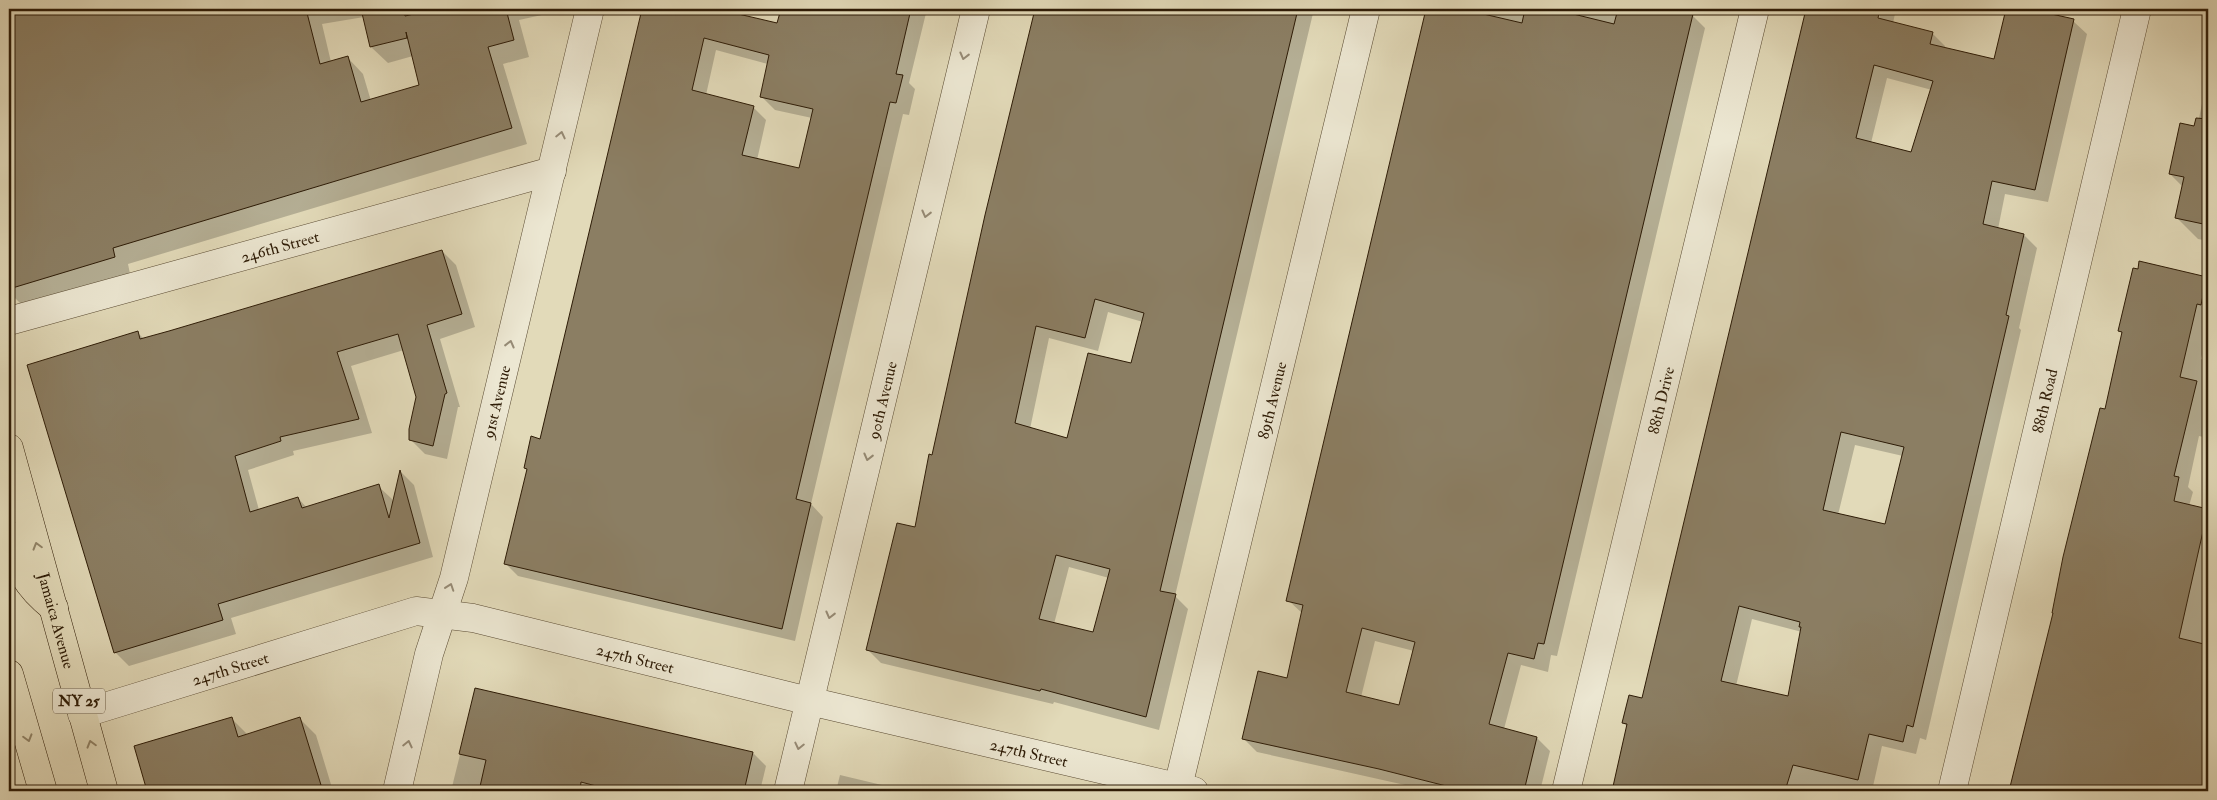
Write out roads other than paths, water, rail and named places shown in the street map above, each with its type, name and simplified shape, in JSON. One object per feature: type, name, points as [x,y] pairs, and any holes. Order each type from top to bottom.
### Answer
[{"type":"main road","name":"Jamaica Avenue","points":[[9,448],[56,609],[82,714],[104,791]]},
{"type":"main road","points":[[9,535],[14,556],[25,578],[35,593],[56,609]]},
{"type":"main road","points":[[9,674],[43,791]]},
{"type":"street","name":"91st Avenue","points":[[397,791],[442,612],[454,578],[590,9]]},
{"type":"street","name":"90th Avenue","points":[[788,791],[976,9]]},
{"type":"street","name":"89th Avenue","points":[[1183,790],[1366,9]]},
{"type":"street","name":"88th Drive","points":[[1566,791],[1755,9]]},
{"type":"street","name":"88th Road","points":[[1952,791],[2137,9]]},
{"type":"street","name":"246th Street","points":[[9,320],[552,171]]},
{"type":"street","name":"247th Street","points":[[82,714],[416,611],[442,612],[1183,790]]}]
